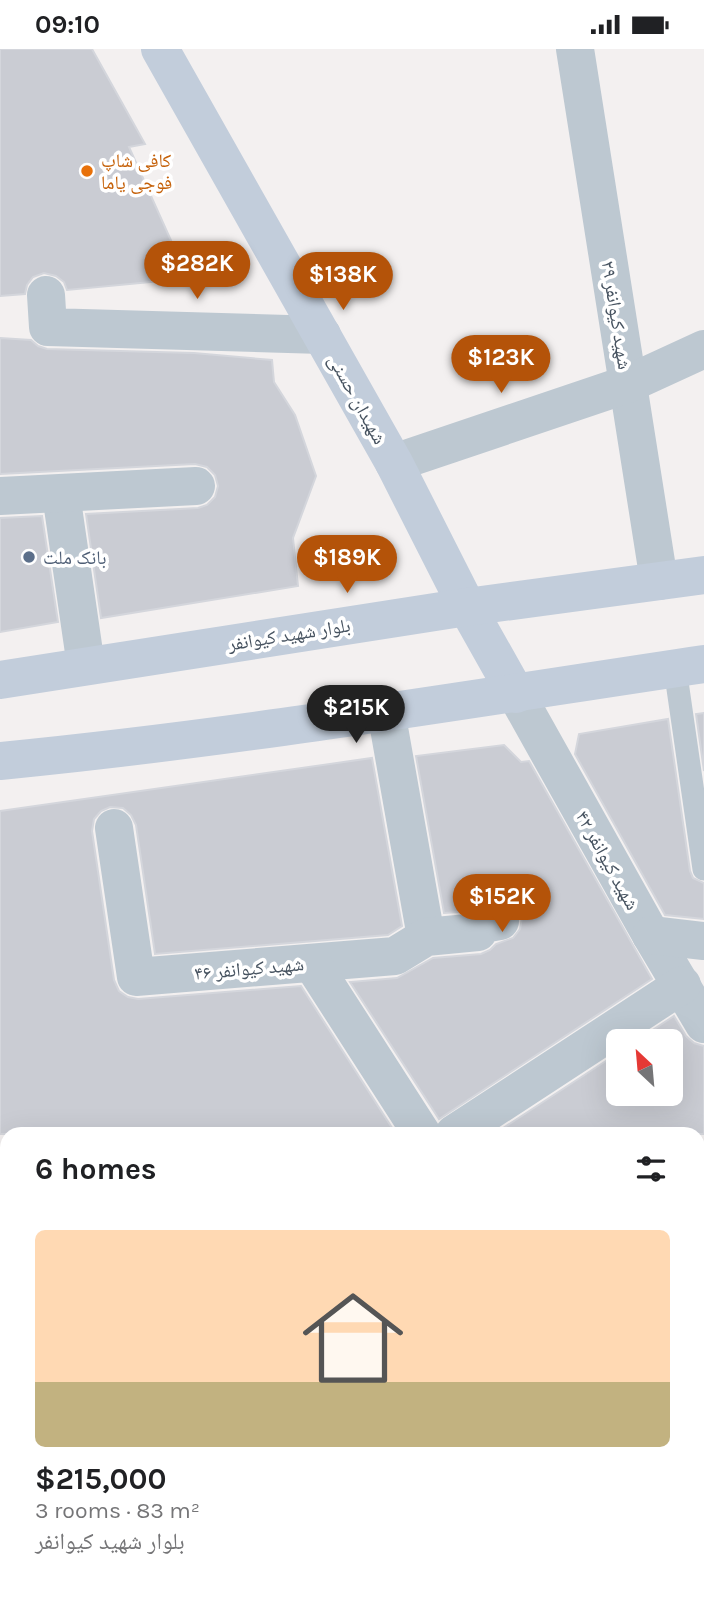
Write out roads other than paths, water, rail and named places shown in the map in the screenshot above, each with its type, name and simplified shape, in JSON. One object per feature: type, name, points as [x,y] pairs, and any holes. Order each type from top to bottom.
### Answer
[{"type":"main road","name":"شهیدان حسنی","points":[[160,49],[394,463],[467,607],[516,694]]},
{"type":"main road","name":"بلوار شهید کیوانفر","points":[[0,680],[467,607],[704,575]]},
{"type":"main road","points":[[0,761],[102,751],[516,694],[690,666]]},
{"type":"street","name":"شهید کیوانفر ۲۹","points":[[575,49],[659,581]]},
{"type":"street","points":[[46,295],[48,327],[322,335]]},
{"type":"street","points":[[394,463],[628,384],[704,349]]},
{"type":"street","points":[[0,496],[196,486]]},
{"type":"street","points":[[61,494],[86,666]]},
{"type":"street","name":"شهید کیوانفر ۴۲","points":[[516,694],[650,935],[704,1024]]},
{"type":"street","points":[[386,711],[426,937]]},
{"type":"street","name":"شهید کیوانفر ۴۶","points":[[114,828],[136,977],[395,956],[426,937],[478,932],[477,925],[500,921]]},
{"type":"street","points":[[650,935],[704,941]]},
{"type":"street","points":[[312,963],[417,1127]]},
{"type":"street","points":[[465,1127],[682,985]]},
{"type":"lane","points":[[690,666],[704,869]]},
{"type":"place","name":"کافی شاپ فوجی یاما","points":[[87,171]]},
{"type":"place","name":"بانک ملت","points":[[29,557]]}]
